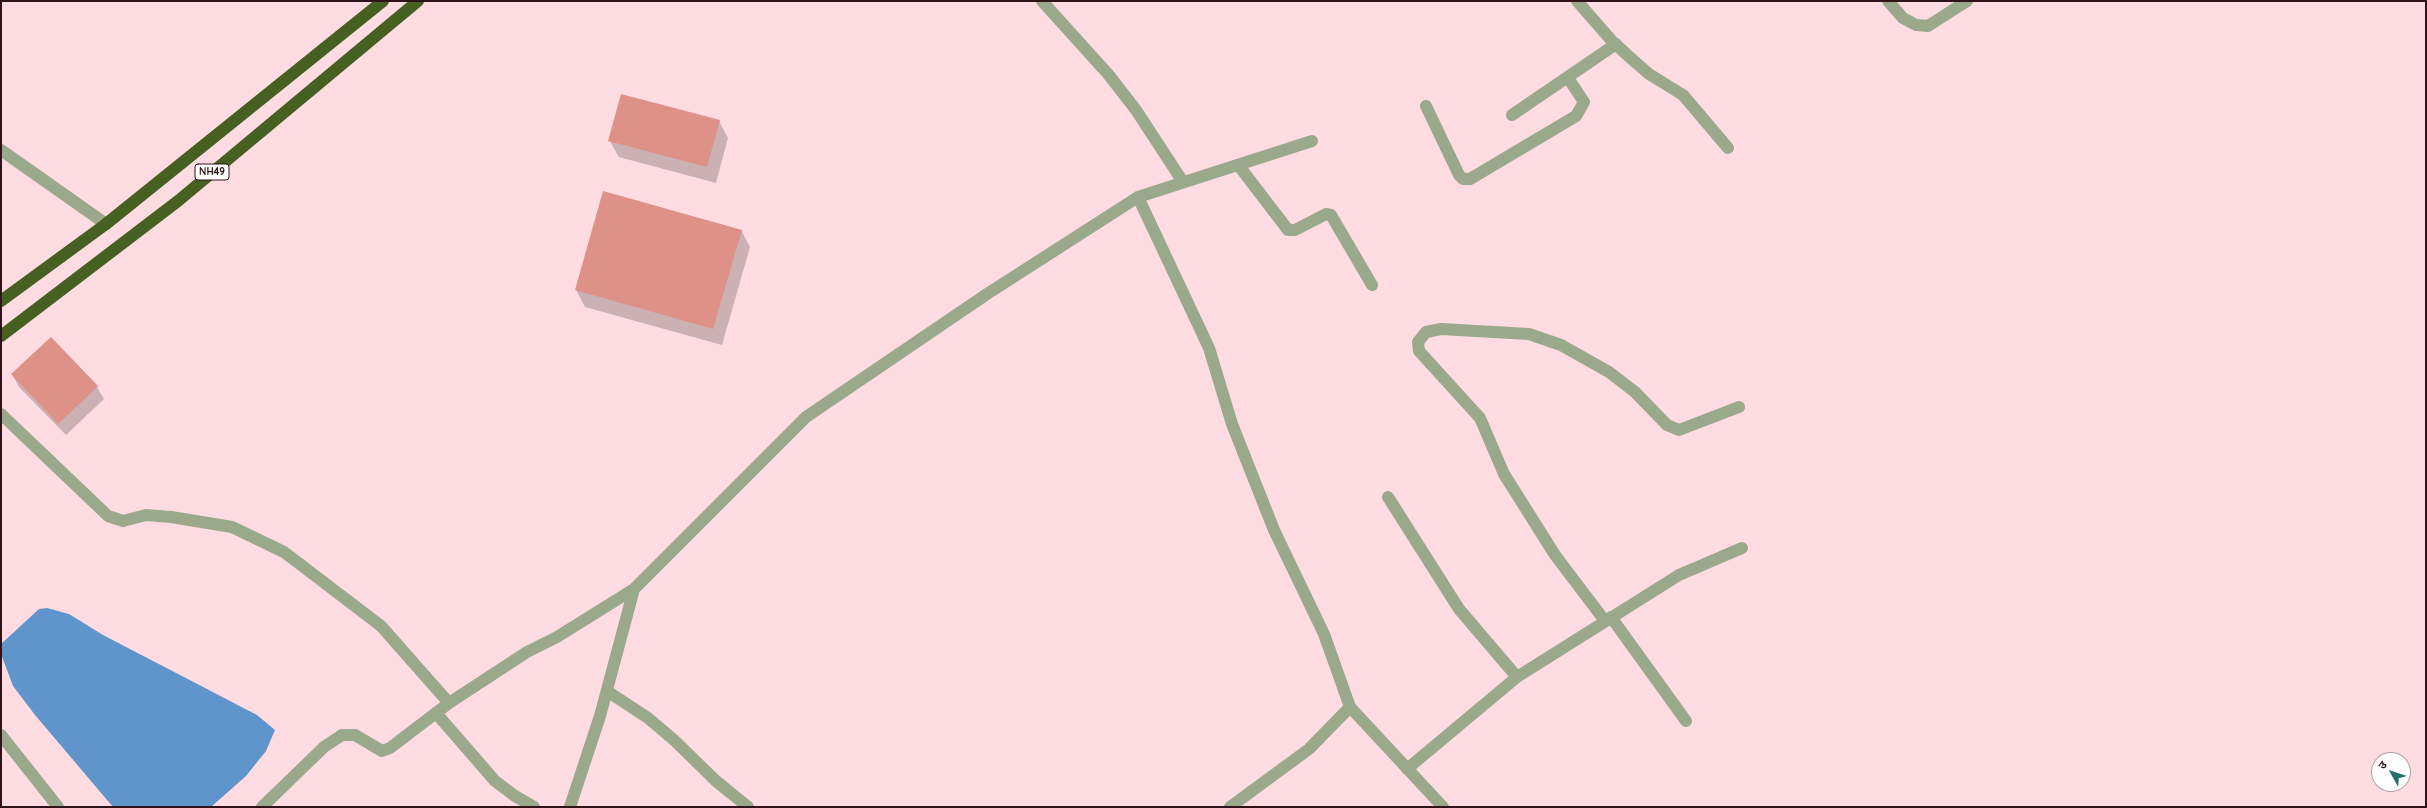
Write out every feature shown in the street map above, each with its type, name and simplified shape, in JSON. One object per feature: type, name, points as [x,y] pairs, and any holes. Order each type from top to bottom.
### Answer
[{"type":"highway","name":"NH49","points":[[1,301],[106,224],[383,1]]},
{"type":"highway","name":"NH49","points":[[1,336],[178,201],[418,1]]},
{"type":"street","points":[[1042,1],[1113,80],[1136,110],[1183,182]]},
{"type":"street","points":[[1577,1],[1616,44],[1649,74],[1683,96],[1728,148]]},
{"type":"street","points":[[1888,1],[1903,18],[1916,25],[1928,26],[1967,1]]},
{"type":"street","points":[[1512,115],[1616,44]]},
{"type":"street","points":[[1426,106],[1459,175],[1463,178],[1470,179],[1576,116],[1584,102],[1568,78]]},
{"type":"street","points":[[266,806],[324,747],[342,735],[355,735],[382,751],[390,748],[436,713],[527,652],[557,637],[634,589],[806,417],[981,298],[1138,197],[1239,166],[1312,141]]},
{"type":"street","points":[[1,150],[106,224]]},
{"type":"street","points":[[1239,166],[1288,230],[1295,230],[1326,214],[1331,215],[1372,285]]},
{"type":"street","points":[[1138,197],[1209,348],[1232,424],[1274,530],[1324,634],[1350,707],[1443,807]]},
{"type":"street","points":[[1686,720],[1608,619],[1555,555],[1504,474],[1480,418],[1419,351],[1418,342],[1426,332],[1441,329],[1529,334],[1561,345],[1609,372],[1636,392],[1667,425],[1679,430],[1739,407]]},
{"type":"street","points":[[1,414],[108,516],[123,521],[146,515],[171,517],[232,527],[284,552],[382,626],[449,704]]},
{"type":"street","points":[[1388,497],[1459,609],[1517,677]]},
{"type":"street","points":[[1408,769],[1517,677],[1679,575],[1742,548]]},
{"type":"street","points":[[570,807],[607,691],[634,589]]},
{"type":"street","points":[[607,691],[648,718],[674,740],[716,781],[748,807]]},
{"type":"street","points":[[1230,807],[1309,749],[1350,707]]},
{"type":"street","points":[[436,713],[495,781],[515,796],[534,807]]},
{"type":"street","points":[[1,735],[58,807]]},
{"type":"water","points":[[47,608],[69,614],[103,635],[257,715],[275,730],[266,751],[246,776],[211,807],[113,807],[35,715],[13,686],[1,654],[1,644],[39,609]]},
{"type":"building","points":[[621,94],[720,120],[707,167],[608,141]]},
{"type":"building","points":[[603,191],[742,230],[713,329],[575,290]]},
{"type":"building","points":[[51,337],[98,386],[58,424],[11,374]]}]
